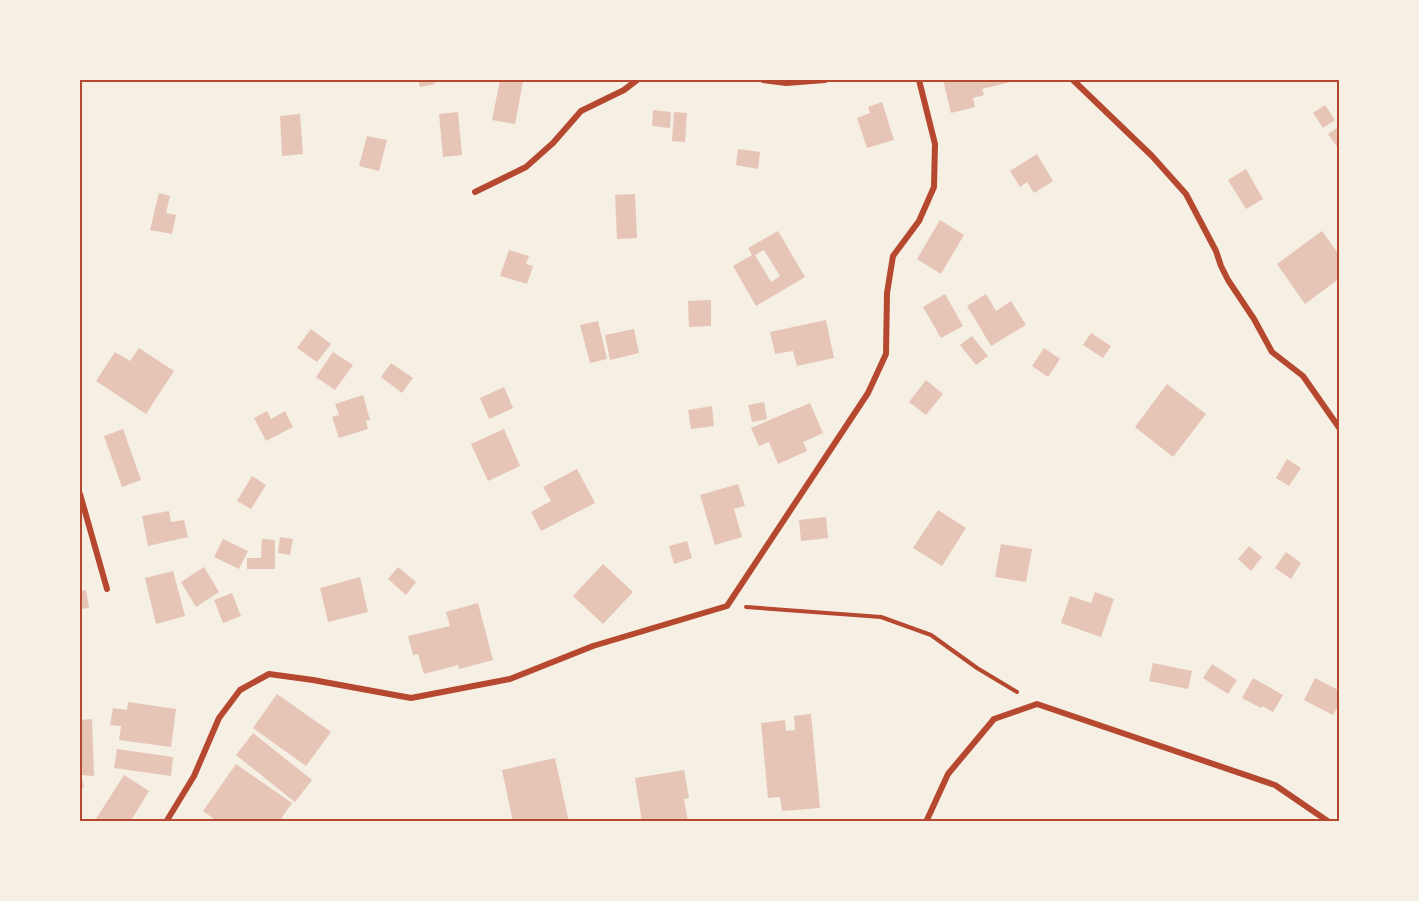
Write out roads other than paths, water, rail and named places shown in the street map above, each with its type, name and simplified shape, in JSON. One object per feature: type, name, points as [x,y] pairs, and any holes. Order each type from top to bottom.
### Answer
[{"type":"street","points":[[475,192],[526,167],[553,143],[581,111],[624,90],[637,80]]},
{"type":"street","points":[[764,80],[786,83],[825,80]]},
{"type":"street","points":[[166,822],[194,776],[219,718],[240,690],[269,674],[411,698],[510,679],[593,646],[727,606],[868,393],[886,354],[887,293],[893,256],[919,221],[934,187],[935,144],[919,80]]},
{"type":"street","points":[[1073,80],[1152,156],[1186,194],[1216,250],[1228,280],[1254,319],[1268,346],[1272,352],[1303,376],[1340,429]]},
{"type":"street","points":[[80,494],[107,589]]},
{"type":"street","points":[[926,822],[948,774],[994,719],[1036,704],[1275,785],[1329,822]]}]
